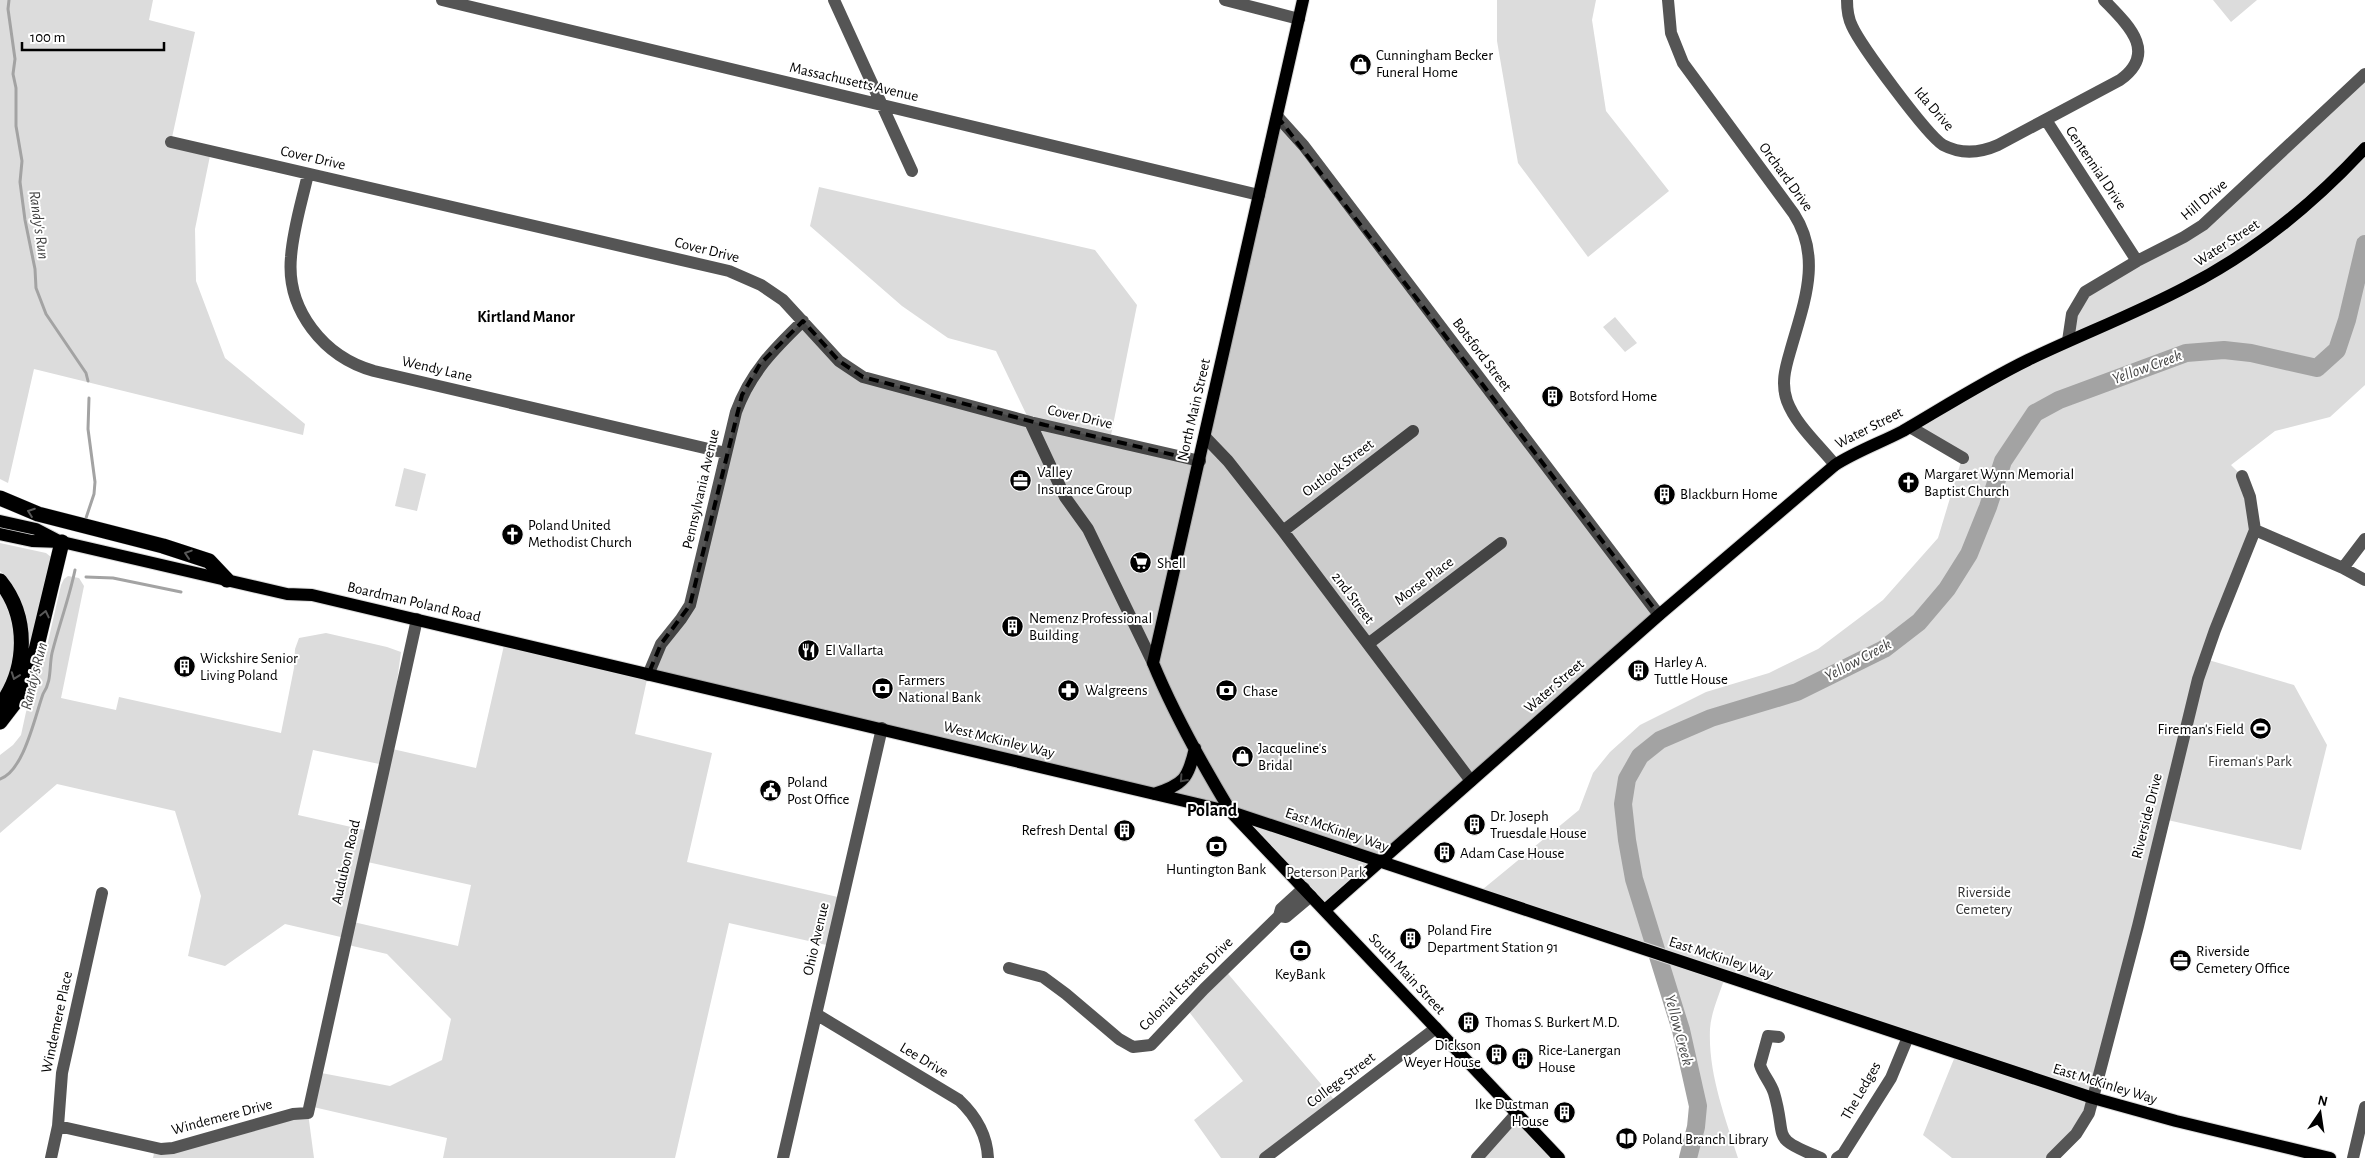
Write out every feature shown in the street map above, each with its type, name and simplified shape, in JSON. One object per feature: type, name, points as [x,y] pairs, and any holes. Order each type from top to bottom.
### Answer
[{"type":"highway","points":[[0,498],[45,516],[163,546],[209,561],[227,580]]},
{"type":"highway","points":[[0,722],[20,696],[30,675],[62,542]]},
{"type":"highway","points":[[0,581],[13,601],[18,614],[22,643],[20,664],[13,684],[0,706]]},
{"type":"main road","name":"North Main Street","points":[[1153,663],[1303,0]]},
{"type":"main road","name":"Water Street","points":[[1325,910],[1659,615],[1835,465],[1859,450],[1910,427],[1982,384],[2068,341],[2157,302],[2236,259],[2302,211],[2340,176],[2365,148]]},
{"type":"main road","name":"Boardman Poland Road","points":[[0,521],[36,529],[62,542]]},
{"type":"main road","name":"Boardman Poland Road","points":[[0,534],[32,542],[62,542],[287,594],[312,595],[759,700]]},
{"type":"main road","points":[[1153,663],[1195,748],[1231,812]]},
{"type":"main road","name":"West McKinley Way","points":[[759,700],[1231,812]]},
{"type":"main road","points":[[1154,794],[1173,788],[1186,778],[1195,748]]},
{"type":"main road","name":"East McKinley Way","points":[[1231,812],[2093,1098],[2202,1128],[2330,1158]]},
{"type":"main road","name":"South Main Street","points":[[1231,812],[1559,1158]]},
{"type":"street","name":"Massachusetts Avenue","points":[[442,0],[1259,195]]},
{"type":"street","points":[[834,0],[912,172]]},
{"type":"street","points":[[1225,0],[1299,19]]},
{"type":"street","name":"Orchard Drive","points":[[1668,0],[1671,34],[1683,63],[1794,214],[1805,234],[1810,255],[1809,278],[1785,370],[1784,389],[1792,412],[1835,465]]},
{"type":"street","name":"Ida Drive","points":[[1847,0],[1848,14],[1856,36],[1926,128],[1942,144],[1964,152],[1979,152],[1998,145],[2046,120]]},
{"type":"street","name":"Centennial Drive","points":[[2104,0],[2136,37],[2138,54],[2136,63],[2132,70],[2120,80],[2046,120],[2137,261]]},
{"type":"street","name":"Hill Drive","points":[[2068,341],[2072,314],[2083,295],[2137,261],[2174,243],[2203,225],[2365,74]]},
{"type":"street","name":"Botsford Street","points":[[1277,116],[1304,146],[1659,615]]},
{"type":"street","name":"Cover Drive","points":[[171,142],[729,271],[772,292],[803,321],[839,361],[863,377],[1030,422],[1200,461]]},
{"type":"street","name":"Wendy Lane","points":[[308,174],[290,258],[293,288],[308,325],[319,339],[337,354],[356,365],[374,371],[726,453]]},
{"type":"street","name":"Pennsylvania Avenue","points":[[648,674],[661,644],[690,605],[736,412],[750,380],[773,349],[803,321]]},
{"type":"street","points":[[1030,422],[1065,498],[1088,529],[1153,663]]},
{"type":"street","points":[[1910,427],[1962,458]]},
{"type":"street","name":"Outlook Street","points":[[1283,531],[1413,431]]},
{"type":"street","name":"2nd Street","points":[[1205,438],[1228,461],[1283,531],[1471,781]]},
{"type":"street","points":[[2242,476],[2250,497],[2255,530],[2343,568],[2365,580]]},
{"type":"street","name":"Riverside Drive","points":[[2052,1158],[2066,1146],[2084,1123],[2093,1098],[2138,926],[2198,679],[2215,630],[2255,530]]},
{"type":"street","points":[[2343,568],[2365,539]]},
{"type":"street","name":"Morse Place","points":[[1368,644],[1501,543]]},
{"type":"street","name":"Audubon Road","points":[[308,1113],[417,619]]},
{"type":"street","name":"Ohio Avenue","points":[[783,1158],[882,728]]},
{"type":"street","name":"Colonial Estates Drive","points":[[1009,968],[1043,977],[1066,994],[1118,1039],[1133,1047],[1151,1045],[1204,989],[1279,916],[1281,909],[1307,892]]},
{"type":"street","name":"Windemere Place","points":[[51,1158],[58,1126],[62,1073],[102,893]]},
{"type":"street","name":"Lee Drive","points":[[816,1014],[959,1100],[971,1112],[980,1126],[987,1146],[988,1158]]},
{"type":"street","name":"College Street","points":[[1265,1158],[1436,1028]]},
{"type":"street","points":[[1779,1037],[1768,1036],[1760,1065],[1774,1092],[1781,1134],[1788,1144],[1821,1158]]},
{"type":"street","name":"The Ledges","points":[[1837,1158],[1843,1154],[1891,1078],[1908,1037]]},
{"type":"street","points":[[2352,1158],[2365,1107]]},
{"type":"street","name":"Windemere Drive","points":[[58,1126],[167,1149],[199,1142],[293,1114],[308,1113]]},
{"type":"street","points":[[1477,1158],[1517,1113]]},
{"type":"highlighted area","points":[[1277,116],[1659,615],[1379,861],[1231,812],[648,675],[661,644],[690,605],[742,395],[760,364],[803,321],[839,361],[863,377],[1045,425],[1200,461]]},
{"type":"green space","points":[[0,0],[153,0],[149,20],[195,32],[171,142],[211,151],[195,229],[196,281],[225,358],[305,424],[303,435],[34,369],[8,483],[0,479]]},
{"type":"green space","points":[[1497,0],[1596,0],[1592,20],[1606,111],[1669,191],[1588,257],[1518,163],[1497,41]]},
{"type":"green space","points":[[2213,0],[2257,0],[2231,22]]},
{"type":"green space","points":[[2365,74],[2365,385],[2330,417],[2275,431],[2231,465],[2242,476],[2255,530],[2205,659],[2294,685],[2327,745],[2301,850],[2163,819],[2093,1098],[2052,1158],[1952,1158],[1923,1135],[1956,1054],[1725,977],[1712,1016],[1710,1045],[1718,1095],[1738,1158],[1688,1158],[1696,1127],[1698,1106],[1681,1030],[1658,955],[1477,894],[1579,810],[1593,773],[1610,752],[1640,725],[1706,692],[1769,673],[1818,649],[1883,600],[1938,538],[1963,455],[1910,427],[2068,341],[2081,297],[2174,243]]},
{"type":"green space","points":[[819,187],[1095,250],[1137,305],[1110,440],[1030,422],[996,351],[948,338],[902,306],[810,226]]},
{"type":"green space","points":[[1615,317],[1637,343],[1625,352],[1603,327]]},
{"type":"green space","points":[[404,468],[426,474],[417,511],[395,506]]},
{"type":"green space","points":[[0,543],[46,553],[51,557],[30,654],[26,652],[4,575],[0,571]]},
{"type":"green space","points":[[68,576],[79,578],[84,586],[61,698],[116,710],[119,697],[281,733],[294,668],[295,649],[299,638],[326,633],[401,652],[388,748],[476,768],[505,641],[648,675],[635,734],[712,753],[687,862],[842,898],[831,946],[729,923],[675,1158],[443,1158],[447,1138],[309,1106],[316,1072],[390,1086],[442,1060],[451,1019],[387,954],[344,944],[345,938],[285,924],[225,966],[188,956],[201,896],[175,811],[57,784],[0,833],[0,755],[13,745],[21,735],[26,712],[44,659],[64,579]],"holes":[[[313,750],[384,765],[369,831],[298,815]],[[363,861],[471,885],[458,946],[349,921]]]},
{"type":"green space","points":[[0,591],[15,628],[12,666],[0,694]]},
{"type":"green space","name":"Peterson Park","points":[[1231,812],[1379,861],[1325,910]]},
{"type":"green space","points":[[1224,969],[1337,1103],[1265,1158],[1221,1158],[1194,1120],[1243,1081],[1186,1008]]},
{"type":"green space","points":[[308,1113],[314,1158],[153,1158],[155,1148]]},
{"type":"green space","points":[[1517,1113],[1559,1158],[1477,1158]]},
{"type":"waterway","name":"Randy's Run","points":[[9,0],[8,9],[15,59],[13,74],[16,88],[16,126],[22,161],[20,182],[25,220],[35,269],[36,288],[46,314],[86,373],[88,381]]},
{"type":"waterway","name":"Yellow Creek","points":[[1688,1158],[1696,1127],[1698,1106],[1681,1030],[1634,879],[1627,840],[1623,804],[1627,779],[1640,756],[1660,740],[1711,718],[1797,692],[1884,649],[1919,622],[1947,589],[1969,554],[1988,507],[2003,461],[2035,413],[2059,400],[2186,353],[2224,350],[2251,353],[2317,368],[2337,350],[2347,320],[2365,244]]},
{"type":"waterway","name":"Randy's Run","points":[[86,518],[94,494],[95,482],[88,429],[89,398]]},
{"type":"waterway","name":"Randy's Run","points":[[0,779],[8,774],[16,765],[28,742],[48,684],[52,653],[75,570]]},
{"type":"waterway","points":[[86,577],[113,578],[181,592]]},
{"type":"place","name":"Cunningham Becker Funeral Home","points":[[1360,64]]},
{"type":"place","name":"Botsford Home","points":[[1553,396]]},
{"type":"place","name":"Valley Insurance Group","points":[[1021,481]]},
{"type":"place","name":"Margaret Wynn Memorial Baptist Church","points":[[1908,483]]},
{"type":"place","name":"Blackburn Home","points":[[1664,494]]},
{"type":"place","name":"Poland United Methodist Church","points":[[512,534]]},
{"type":"place","name":"Shell","points":[[1141,563]]},
{"type":"place","name":"Nemenz Professional Building","points":[[1013,627]]},
{"type":"place","name":"El Vallarta","points":[[809,650]]},
{"type":"place","name":"Wickshire Senior Living Poland","points":[[184,667]]},
{"type":"place","name":"Harley A. Tuttle House","points":[[1638,671]]},
{"type":"place","name":"Farmers National Bank","points":[[882,689]]},
{"type":"place","name":"Walgreens","points":[[1069,690]]},
{"type":"place","name":"Chase","points":[[1227,691]]},
{"type":"place","name":"Fireman's Field","points":[[2260,729]]},
{"type":"place","name":"Jacqueline's Bridal","points":[[1242,757]]},
{"type":"place","name":"Poland Post Office","points":[[771,791]]},
{"type":"place","name":"Dr. Joseph Truesdale House","points":[[1474,825]]},
{"type":"place","name":"Refresh Dental","points":[[1124,830]]},
{"type":"place","name":"Huntington Bank","points":[[1216,846]]},
{"type":"place","name":"Adam Case House","points":[[1444,853]]},
{"type":"place","name":"Poland Fire Department Station 91","points":[[1411,939]]},
{"type":"place","name":"KeyBank","points":[[1300,951]]},
{"type":"place","name":"Riverside Cemetery Office","points":[[2180,960]]},
{"type":"place","name":"Thomas S. Burkert M.D.","points":[[1469,1022]]},
{"type":"place","name":"Dickson Weyer House","points":[[1497,1054]]},
{"type":"place","name":"Rice-Lanergan House","points":[[1522,1059]]},
{"type":"place","name":"Ike Dustman House","points":[[1565,1113]]},
{"type":"place","name":"Poland Branch Library","points":[[1626,1139]]},
{"type":"district","name":"Kirtland Manor","points":[[526,317]]},
{"type":"district","name":"Poland","points":[[1212,811]]},
{"type":"park label","name":"Fireman's Park","points":[[2250,761]]},
{"type":"park label","name":"Riverside Cemetery","points":[[1984,900]]}]
